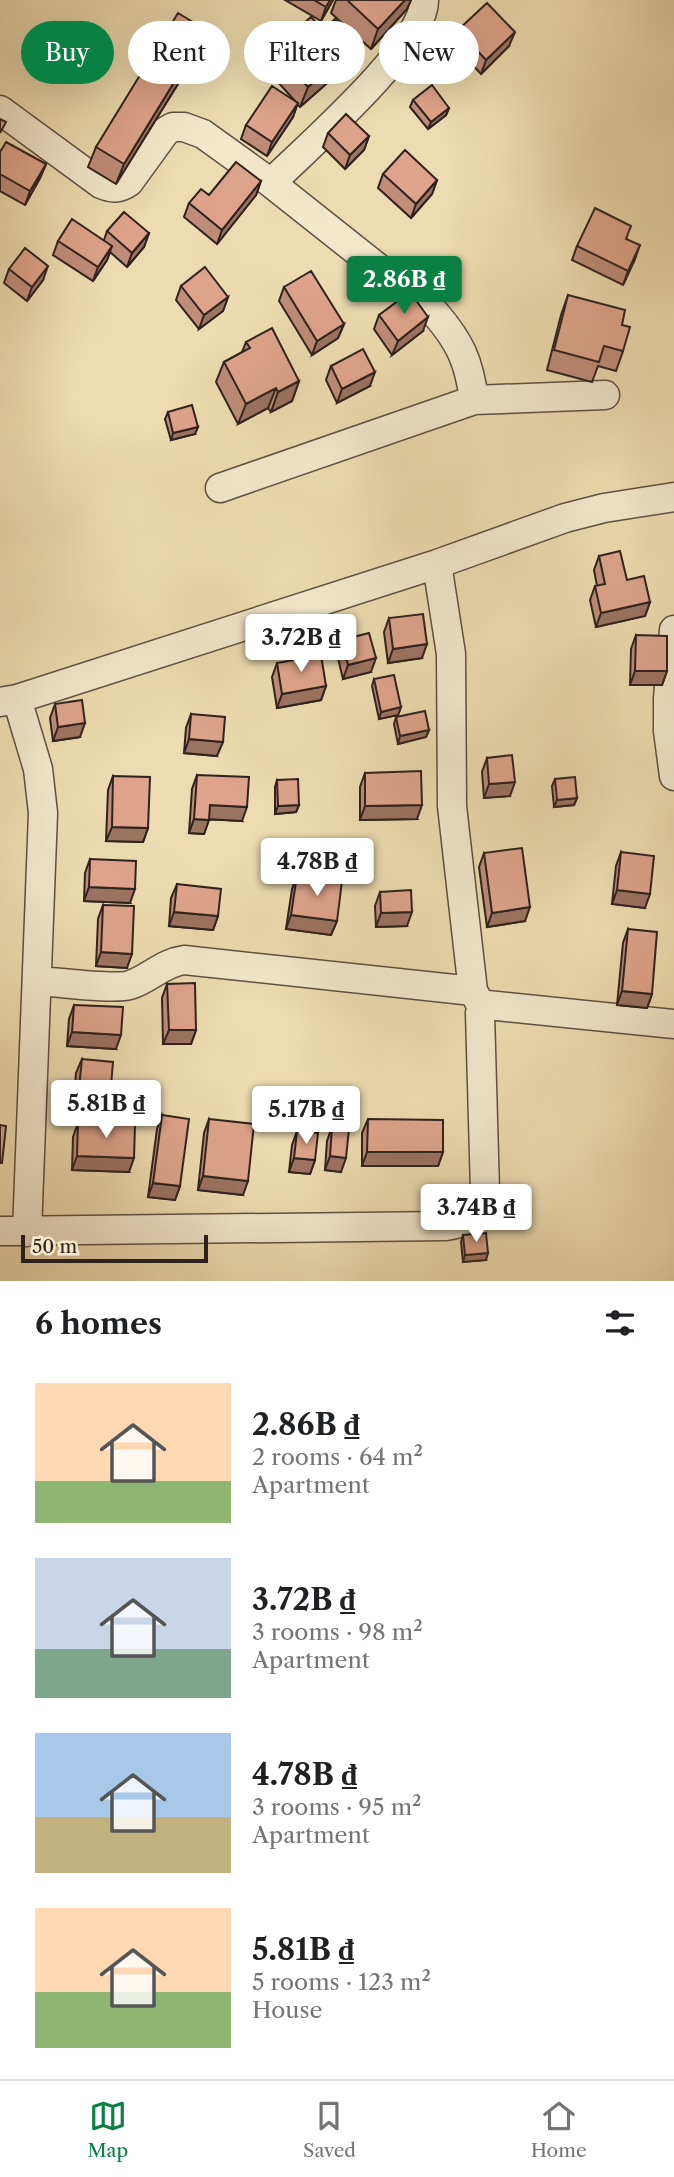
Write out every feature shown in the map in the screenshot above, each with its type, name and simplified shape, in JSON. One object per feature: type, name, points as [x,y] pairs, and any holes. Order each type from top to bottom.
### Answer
[{"type":"street","points":[[271,183],[390,65],[417,26],[424,0]]},
{"type":"street","points":[[0,110],[109,188],[122,187],[129,182],[158,139],[173,127],[184,127],[203,134],[271,183],[435,313],[464,354],[474,400]]},
{"type":"street","points":[[220,488],[474,400],[605,395]]},
{"type":"street","points":[[437,564],[451,654],[452,806],[480,1013],[485,1191],[482,1206],[473,1218],[460,1224],[14,1231],[38,981],[41,789],[32,744],[9,700],[437,564],[565,518],[674,496]]},
{"type":"street","points":[[674,630],[668,698],[668,731],[674,776]]},
{"type":"street","points":[[38,981],[130,985],[173,962],[184,960],[478,999],[487,1005],[674,1024]]},
{"type":"building","points":[[314,0],[330,0],[326,7]]},
{"type":"building","points":[[347,0],[405,0],[385,21],[379,21],[378,29]]},
{"type":"building","points":[[487,3],[515,32],[486,60],[479,52],[479,21],[468,21]]},
{"type":"building","points":[[178,13],[191,21],[173,21]]},
{"type":"building","points":[[135,84],[173,84],[124,164],[96,147]]},
{"type":"building","points":[[432,85],[449,108],[431,122],[413,100]]},
{"type":"building","points":[[272,86],[298,103],[272,142],[246,125]]},
{"type":"building","points":[[346,114],[369,136],[350,155],[328,133]]},
{"type":"building","points":[[0,119],[6,122],[0,133]]},
{"type":"building","points":[[6,142],[46,164],[30,191],[0,174],[0,152]]},
{"type":"building","points":[[405,150],[437,180],[416,204],[383,174]]},
{"type":"building","points":[[236,162],[261,181],[222,230],[189,203],[201,189],[209,195]]},
{"type":"building","points":[[595,208],[631,226],[626,239],[640,245],[628,271],[577,246]]},
{"type":"building","points":[[124,212],[149,233],[132,253],[107,231]]},
{"type":"building","points":[[72,219],[112,246],[98,267],[58,241]]},
{"type":"building","points":[[25,248],[48,266],[32,287],[9,269]]},
{"type":"building","points":[[205,267],[228,297],[204,315],[181,286]]},
{"type":"building","points":[[311,271],[344,324],[317,341],[284,287]]},
{"type":"building","points":[[410,292],[428,317],[398,341],[379,315]]},
{"type":"building","points":[[568,295],[625,310],[622,325],[630,327],[623,351],[604,346],[599,362],[554,350]]},
{"type":"building","points":[[272,328],[299,381],[278,392],[276,388],[246,404],[224,362],[250,348],[246,342]]},
{"type":"building","points":[[363,349],[375,372],[342,389],[331,366]]},
{"type":"building","points":[[192,405],[198,427],[173,433],[168,412]]},
{"type":"building","points":[[620,551],[627,580],[644,576],[650,602],[601,613],[595,586],[605,584],[599,556]]},
{"type":"building","points":[[423,614],[427,644],[393,649],[389,618]]},
{"type":"building","points":[[369,633],[376,658],[348,665],[342,640]]},
{"type":"building","points":[[636,635],[667,636],[667,671],[635,671]]},
{"type":"building","points":[[321,655],[326,686],[282,694],[277,663]]},
{"type":"building","points":[[394,675],[401,707],[381,712],[374,679]]},
{"type":"building","points":[[82,700],[85,723],[58,727],[55,704]]},
{"type":"building","points":[[425,711],[429,730],[400,736],[396,717]]},
{"type":"building","points":[[191,714],[225,717],[223,742],[189,739]]},
{"type":"building","points":[[512,755],[515,782],[489,784],[487,758]]},
{"type":"building","points":[[421,771],[422,805],[365,806],[365,773]]},
{"type":"building","points":[[197,775],[249,777],[247,807],[210,805],[209,820],[194,819]]},
{"type":"building","points":[[113,776],[150,777],[148,828],[112,827]]},
{"type":"building","points":[[575,777],[577,798],[557,800],[555,779]]},
{"type":"building","points":[[298,779],[299,805],[278,806],[277,780]]},
{"type":"building","points":[[522,848],[530,907],[492,913],[484,853]]},
{"type":"building","points":[[621,852],[654,856],[650,894],[617,890]]},
{"type":"building","points":[[90,859],[136,861],[135,889],[89,887]]},
{"type":"building","points":[[297,875],[342,881],[337,921],[291,915]]},
{"type":"building","points":[[177,884],[221,889],[218,916],[174,912]]},
{"type":"building","points":[[411,890],[412,912],[381,913],[380,892]]},
{"type":"building","points":[[103,905],[134,906],[132,954],[101,952]]},
{"type":"building","points":[[628,929],[657,932],[652,994],[622,991]]},
{"type":"building","points":[[195,983],[196,1030],[169,1030],[167,984]]},
{"type":"building","points":[[74,1005],[123,1007],[121,1035],[72,1032]]},
{"type":"building","points":[[82,1059],[113,1062],[109,1110],[77,1107]]},
{"type":"building","points":[[162,1115],[189,1119],[180,1186],[153,1183]]},
{"type":"building","points":[[209,1119],[254,1124],[248,1181],[203,1176]]},
{"type":"building","points":[[368,1119],[443,1120],[443,1152],[367,1152]]},
{"type":"building","points":[[78,1123],[135,1125],[134,1158],[77,1156]]},
{"type":"building","points":[[0,1125],[6,1126],[2,1163],[0,1163]]},
{"type":"building","points":[[332,1127],[349,1129],[346,1158],[330,1156]]},
{"type":"building","points":[[297,1131],[318,1133],[315,1160],[294,1158]]},
{"type":"building","points":[[486,1233],[488,1253],[465,1255],[463,1235]]}]
